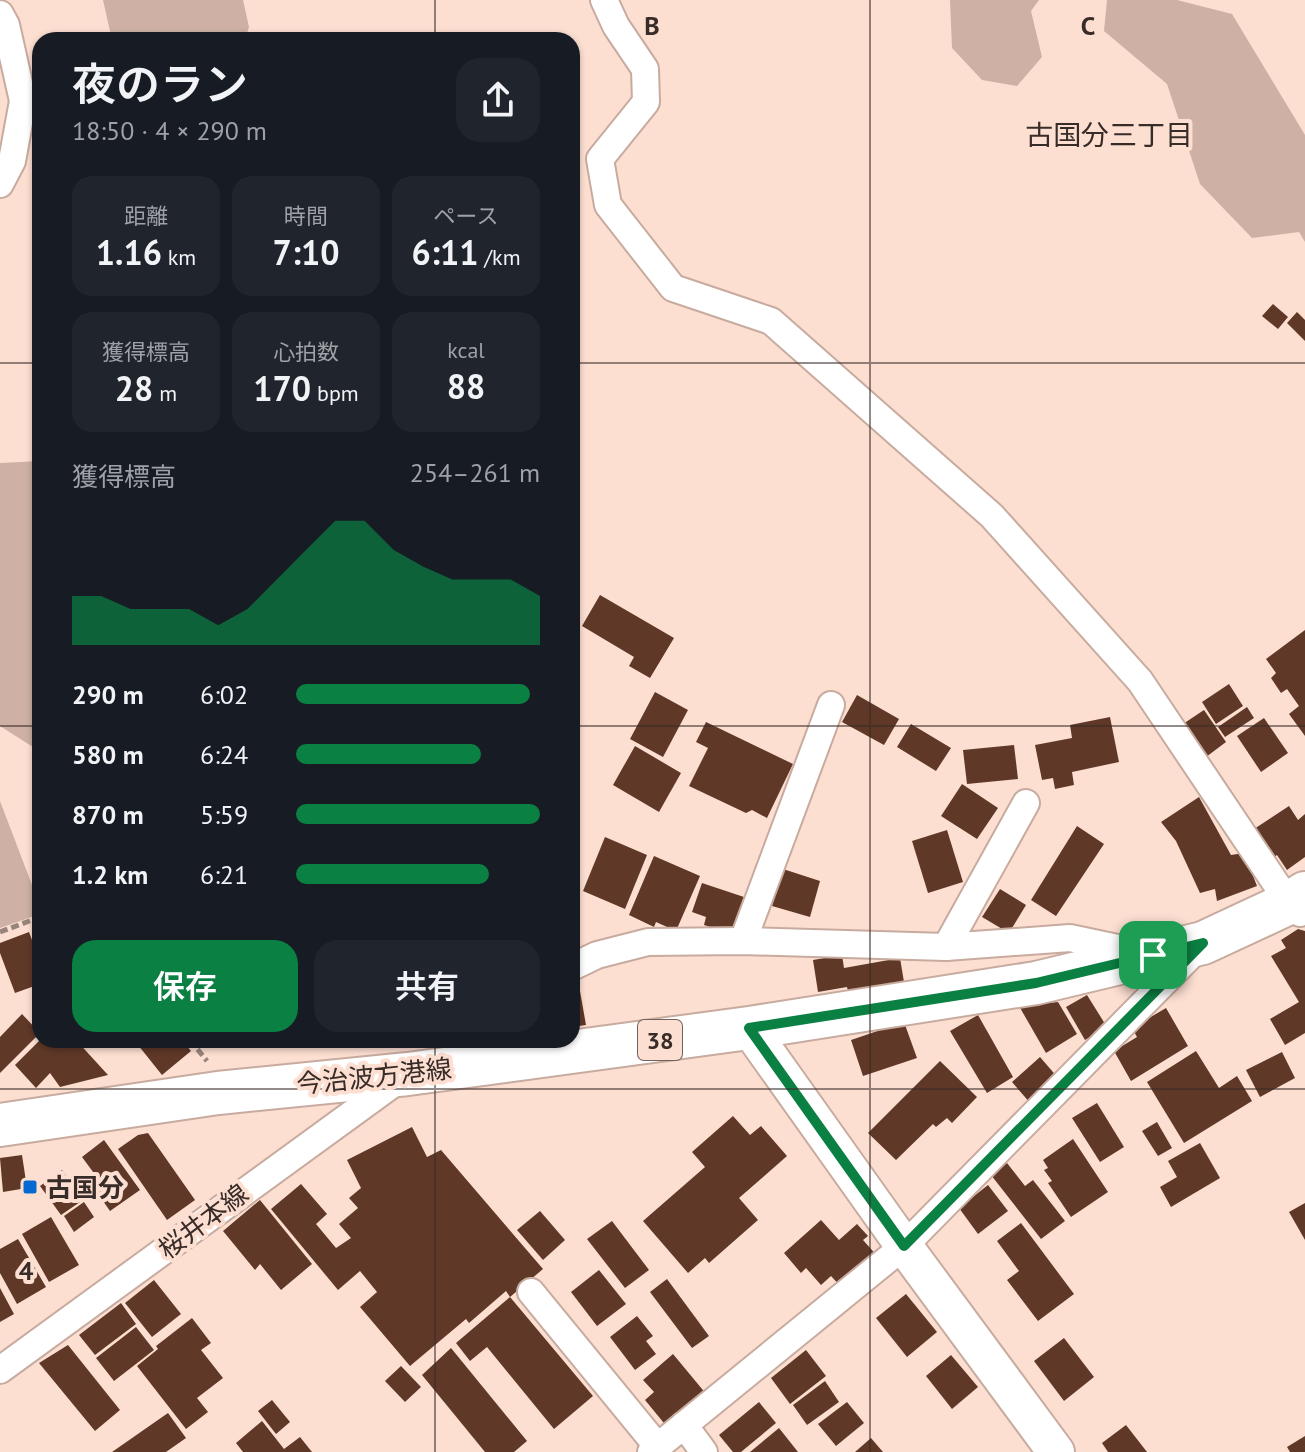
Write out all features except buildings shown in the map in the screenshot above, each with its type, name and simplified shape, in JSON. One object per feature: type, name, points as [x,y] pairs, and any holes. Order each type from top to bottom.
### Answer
[{"type":"main road","name":"今治波方港線","points":[[580,1043],[749,1028],[1036,983],[1203,943],[1300,904]]},
{"type":"main road","name":"今治波方港線","points":[[0,1125],[218,1093],[408,1074],[481,1052],[526,1048]]},
{"type":"street","points":[[604,0],[616,26],[645,69],[646,102],[600,159],[608,205],[673,288],[771,321],[992,516],[1140,681],[1300,904]]},
{"type":"street","points":[[0,14],[6,25],[23,101],[12,161],[0,184]]},
{"type":"street","points":[[743,941],[831,705]]},
{"type":"street","points":[[946,947],[1026,803]]},
{"type":"street","points":[[580,963],[597,955],[648,942],[743,941],[946,947],[1070,938],[1153,955]]},
{"type":"street","points":[[531,1292],[655,1449],[904,1246],[1203,943]]},
{"type":"street","points":[[749,1028],[1056,1452]]},
{"type":"street","name":"桜井本線","points":[[0,1370],[408,1074]]},
{"type":"street","points":[[684,1425],[704,1452]]},
{"type":"path","points":[[0,932],[32,920]]},
{"type":"shaded area","points":[[103,0],[243,0],[249,27],[247,32],[110,32]]},
{"type":"shaded area","points":[[950,0],[1039,0],[1031,11],[1042,57],[1017,86],[982,80],[952,48]]},
{"type":"shaded area","points":[[1107,0],[1177,0],[1232,14],[1305,135],[1305,242],[1299,232],[1252,238],[1200,184],[1167,84],[1104,31]]},
{"type":"shaded area","points":[[32,461],[32,746],[0,726],[0,463]]},
{"type":"shaded area","points":[[0,801],[32,885],[32,917],[0,928]]},
{"type":"place","name":"古国分","points":[[30,1187]]},
{"type":"district","name":"古国分三丁目","points":[[1109,134]]},
{"type":"route","points":[[1203,943],[904,1246],[749,1028],[1036,983],[1153,955],[1203,943]]}]
